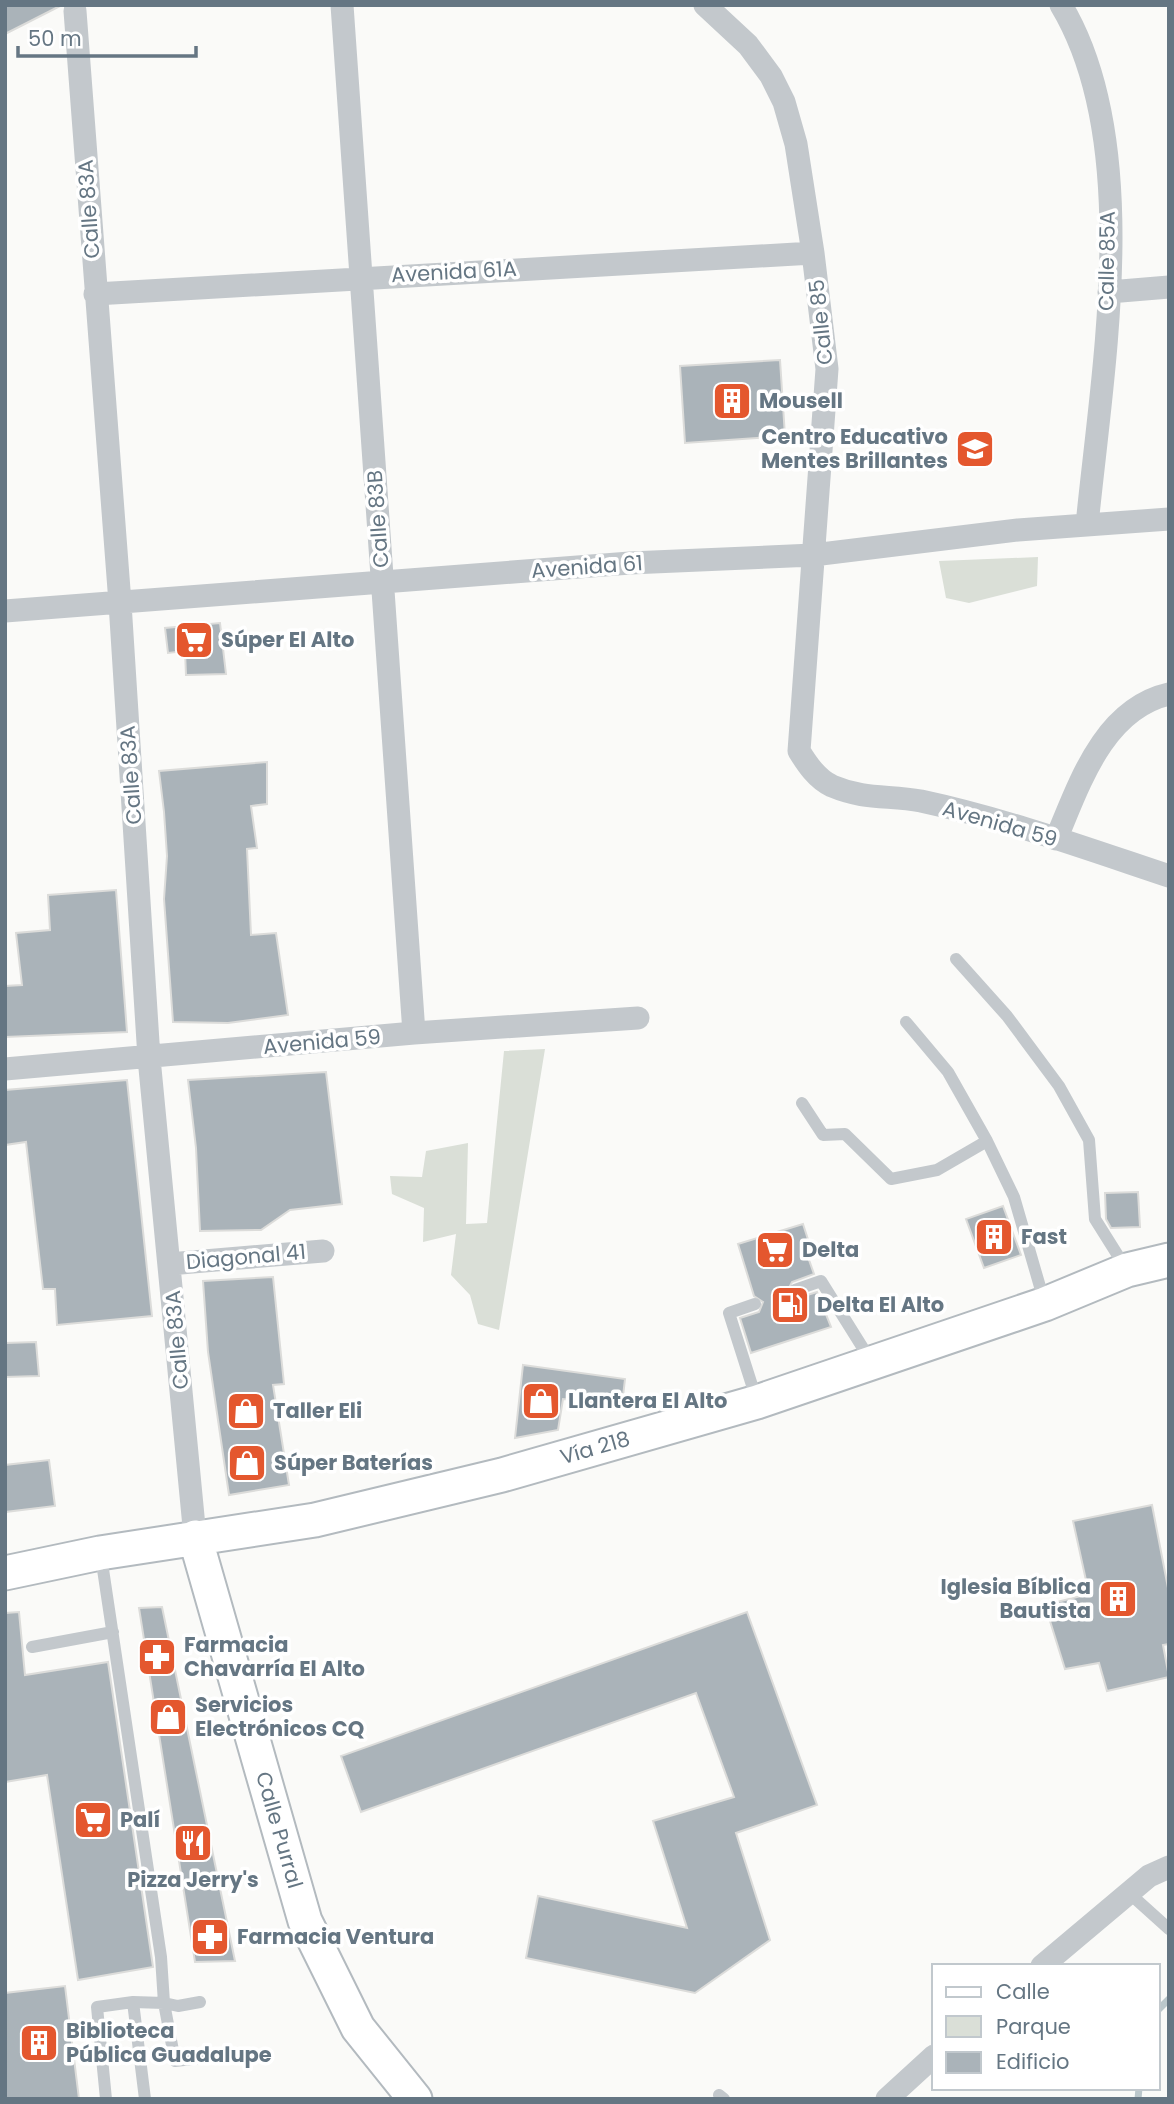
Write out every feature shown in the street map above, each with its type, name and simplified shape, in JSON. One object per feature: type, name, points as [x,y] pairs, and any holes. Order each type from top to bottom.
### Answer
[{"type":"main road","name":"Vía 218","points":[[5,1573],[100,1553],[315,1520],[502,1475],[757,1402],[1045,1304],[1127,1270],[1169,1260]]},
{"type":"main road","name":"Calle Purral","points":[[195,1538],[305,1921],[358,2028],[415,2099]]},
{"type":"street","name":"Calle 83B","points":[[342,5],[414,1033]]},
{"type":"street","name":"Calle 85","points":[[705,5],[748,45],[771,76],[784,102],[796,144],[827,369],[799,751],[810,768],[828,784]]},
{"type":"street","name":"Calle 85A","points":[[1060,5],[1071,23],[1097,92],[1108,171],[1109,292],[1087,525]]},
{"type":"street","name":"Calle 83A","points":[[75,11],[120,603],[149,1058],[195,1538]]},
{"type":"street","name":"Avenida 61A","points":[[95,294],[813,253]]},
{"type":"street","points":[[1109,292],[1169,287]]},
{"type":"street","name":"Avenida 61","points":[[5,611],[630,563],[813,555],[1018,530],[1169,519]]},
{"type":"street","points":[[1056,839],[1087,767],[1114,727],[1136,709],[1169,694]]},
{"type":"street","name":"Avenida 59","points":[[828,784],[861,797],[919,801],[1056,839],[1169,876]]},
{"type":"street","name":"Avenida 59","points":[[5,1069],[414,1033],[638,1018]]},
{"type":"street","name":"Diagonal 41","points":[[169,1264],[323,1251]]},
{"type":"street","points":[[1044,1964],[1149,1876],[1169,1867]]},
{"type":"street","points":[[887,2099],[932,2058]]},
{"type":"lane","points":[[956,958],[1007,1016],[1059,1086],[1089,1140],[1095,1219],[1127,1270]]},
{"type":"lane","points":[[906,1022],[948,1072],[987,1141],[1013,1196],[1045,1304]]},
{"type":"lane","points":[[802,1103],[824,1135],[845,1134],[891,1179],[937,1170],[987,1141]]},
{"type":"lane","points":[[795,1290],[821,1281],[871,1362]]},
{"type":"lane","points":[[755,1304],[729,1313],[757,1402]]},
{"type":"lane","points":[[100,1553],[161,1957],[164,2003],[175,2062],[210,2057]]},
{"type":"lane","points":[[32,1647],[113,1632]]},
{"type":"lane","points":[[1129,1893],[1169,1929]]},
{"type":"lane","points":[[133,2002],[145,2099]]},
{"type":"lane","points":[[106,2099],[97,2007],[133,2002],[178,2006],[200,2002]]},
{"type":"green space","points":[[1038,557],[1037,586],[969,603],[946,598],[939,561]]},
{"type":"green space","points":[[545,1049],[499,1330],[478,1324],[470,1295],[451,1275],[456,1234],[423,1242],[424,1208],[392,1194],[390,1176],[422,1177],[426,1151],[468,1143],[466,1224],[487,1223],[504,1051]]},
{"type":"building","points":[[5,5],[62,5],[5,34]]},
{"type":"building","name":"Mousell","points":[[780,360],[785,436],[685,443],[680,366]]},
{"type":"building","name":"Súper El Alto","points":[[220,623],[226,674],[186,675],[185,651],[168,653],[165,628]]},
{"type":"building","points":[[267,762],[267,804],[251,806],[257,848],[247,849],[251,935],[276,933],[288,1015],[228,1023],[173,1022],[164,899],[167,856],[159,771]]},
{"type":"building","points":[[116,890],[127,1032],[5,1037],[5,986],[22,985],[16,933],[50,930],[48,895]]},
{"type":"building","points":[[326,1072],[342,1204],[290,1210],[261,1230],[200,1231],[196,1148],[188,1080]]},
{"type":"building","points":[[127,1080],[152,1316],[57,1325],[55,1289],[43,1289],[26,1142],[5,1145],[5,1090]]},
{"type":"building","points":[[1138,1192],[1140,1227],[1111,1228],[1106,1219],[1105,1193]]},
{"type":"building","name":"Fast","points":[[1003,1206],[1021,1255],[984,1268],[966,1219]]},
{"type":"building","name":"Delta El Alto","points":[[803,1224],[813,1255],[808,1257],[814,1274],[792,1282],[787,1292],[794,1299],[817,1292],[831,1327],[751,1353],[740,1318],[759,1312],[763,1302],[754,1296],[738,1244]]},
{"type":"building","points":[[273,1277],[284,1384],[273,1385],[289,1485],[229,1495],[208,1352],[203,1281]]},
{"type":"building","points":[[36,1342],[39,1376],[5,1377],[5,1343]]},
{"type":"building","name":"Llantera El Alto","points":[[523,1365],[625,1379],[622,1405],[563,1399],[558,1430],[515,1438]]},
{"type":"building","points":[[49,1460],[55,1506],[5,1512],[5,1465]]},
{"type":"building","name":"Iglesia Bíblica Bautista","points":[[1152,1505],[1169,1593],[1169,1644],[1163,1645],[1169,1677],[1107,1691],[1099,1663],[1065,1669],[1045,1605],[1089,1594],[1073,1521]]},
{"type":"building","points":[[162,1607],[235,1961],[195,1962],[139,1608]]},
{"type":"building","name":"Palí","points":[[19,1612],[25,1675],[108,1662],[153,1967],[78,1980],[47,1775],[5,1782],[5,1613]]},
{"type":"building","points":[[747,1612],[817,1805],[736,1833],[770,1940],[695,1993],[526,1958],[538,1896],[687,1928],[653,1821],[734,1797],[696,1693],[361,1812],[341,1756]]},
{"type":"building","name":"Biblioteca Pública Guadalupe","points":[[65,1986],[79,2099],[5,2099],[5,1993]]},
{"type":"waterway","points":[[1160,2008],[1169,1999]]},
{"type":"waterway","points":[[1138,2099],[1139,2090]]},
{"type":"place","name":"Mousell","points":[[732,401]]},
{"type":"place","name":"Centro Educativo Mentes Brillantes","points":[[975,449]]},
{"type":"place","name":"Súper El Alto","points":[[194,640]]},
{"type":"place","name":"Fast","points":[[994,1237]]},
{"type":"place","name":"Delta","points":[[775,1250]]},
{"type":"place","name":"Delta El Alto","points":[[790,1305]]},
{"type":"place","name":"Llantera El Alto","points":[[541,1401]]},
{"type":"place","name":"Taller Eli","points":[[246,1411]]},
{"type":"place","name":"Súper Baterías","points":[[247,1463]]},
{"type":"place","name":"Iglesia Bíblica Bautista","points":[[1118,1599]]},
{"type":"place","name":"Farmacia Chavarría El Alto","points":[[157,1657]]},
{"type":"place","name":"Servicios Electrónicos CQ","points":[[168,1717]]},
{"type":"place","name":"Palí","points":[[93,1820]]},
{"type":"place","name":"Pizza Jerry's","points":[[193,1843]]},
{"type":"place","name":"Farmacia Ventura","points":[[210,1937]]},
{"type":"place","name":"Biblioteca Pública Guadalupe","points":[[39,2043]]}]
